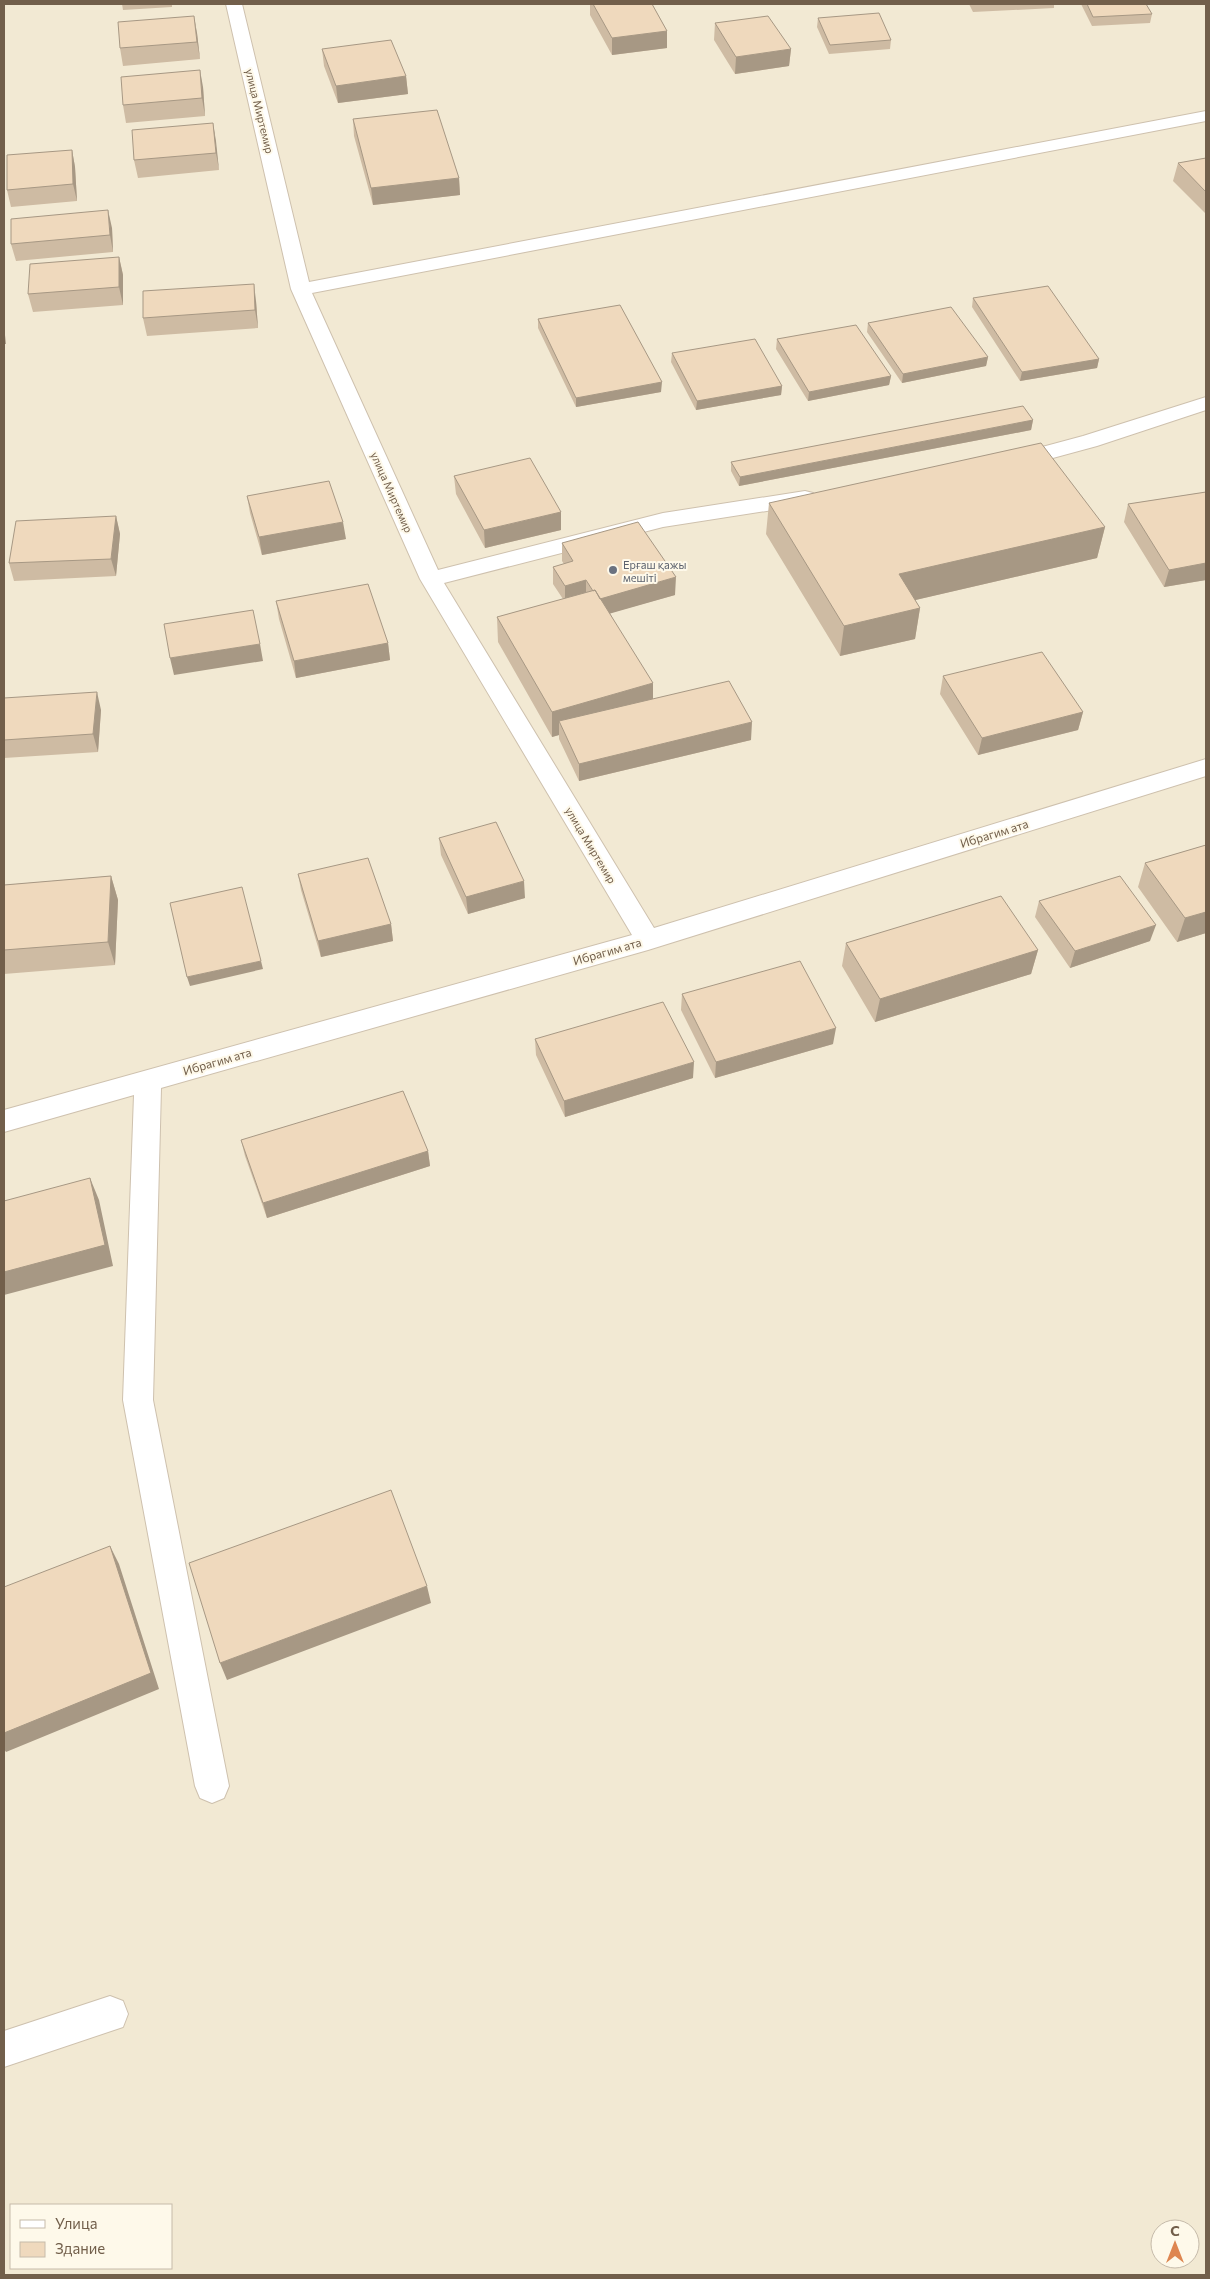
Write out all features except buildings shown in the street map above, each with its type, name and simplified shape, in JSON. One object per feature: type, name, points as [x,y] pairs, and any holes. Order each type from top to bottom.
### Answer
[{"type":"street","name":"улица Миртемир","points":[[234,4],[301,289],[431,579],[648,940]]},
{"type":"street","points":[[301,289],[1206,116]]},
{"type":"street","points":[[990,468],[1090,441],[1206,403]]},
{"type":"street","points":[[431,579],[663,520],[820,496]]},
{"type":"street","name":"Ибрагим ата","points":[[4,1120],[648,940],[1206,767]]},
{"type":"street","points":[[148,1080],[138,1400],[212,1786]]},
{"type":"street","points":[[4,2049],[110,2014]]},
{"type":"shaded area","points":[[4,4],[1206,4],[1206,2275],[4,2275]]},
{"type":"place","name":"Ерғаш қажы мешіті","points":[[613,570]]}]
